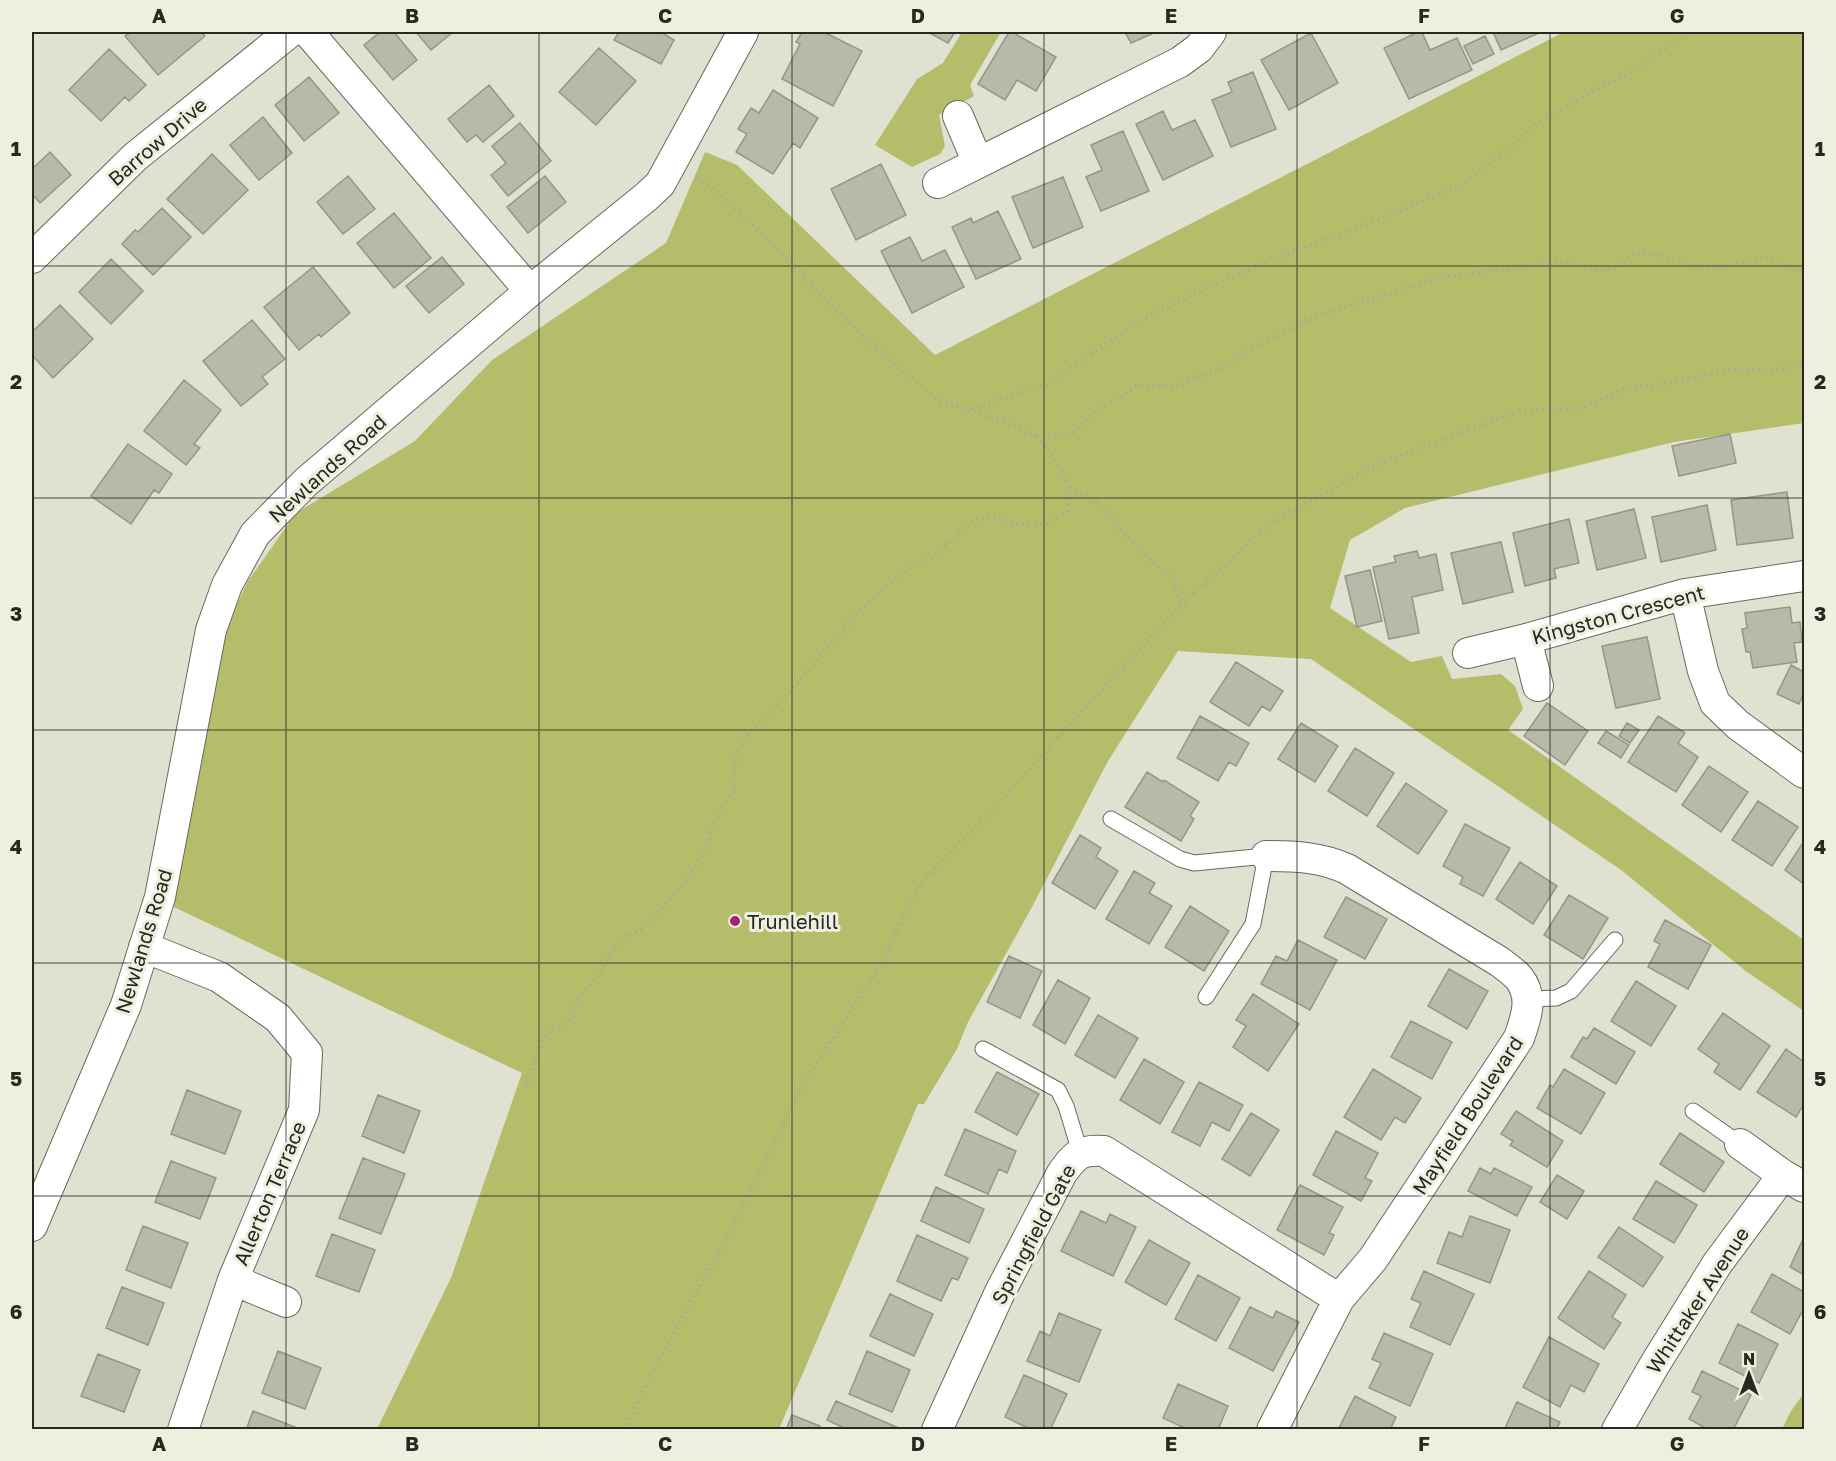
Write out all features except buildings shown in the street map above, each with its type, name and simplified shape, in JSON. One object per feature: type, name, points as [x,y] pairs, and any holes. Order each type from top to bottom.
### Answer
[{"type":"street","name":"Barrow Drive","points":[[32,258],[135,157],[290,32]]},
{"type":"street","points":[[308,32],[530,291]]},
{"type":"street","name":"Newlands Road","points":[[32,1226],[126,1005],[160,897],[211,630],[228,585],[255,534],[306,482],[530,291],[660,184],[743,32]]},
{"type":"street","points":[[938,183],[1180,62],[1199,48],[1211,32]]},
{"type":"street","points":[[958,116],[978,163]]},
{"type":"street","name":"Kingston Crescent","points":[[1468,653],[1685,594],[1804,576]]},
{"type":"street","points":[[1685,594],[1703,671],[1715,703],[1738,725],[1804,773]]},
{"type":"street","points":[[1526,639],[1538,686]]},
{"type":"street","points":[[1266,856],[1331,861],[1347,869],[1500,962],[1519,978],[1528,999]]},
{"type":"street","name":"Allerton Terrace","points":[[144,946],[219,977],[278,1018],[308,1053],[304,1110],[233,1280],[183,1430]]},
{"type":"street","name":"Mayfield Boulevard","points":[[1272,1430],[1339,1299],[1373,1259],[1519,1038],[1527,1017],[1528,999]]},
{"type":"street","points":[[1740,1144],[1794,1181]]},
{"type":"street","name":"Springfield Gate","points":[[937,1430],[1000,1292],[1062,1173],[1080,1152],[1104,1151],[1339,1299]]},
{"type":"street","name":"Whittaker Avenue","points":[[1617,1430],[1717,1264],[1794,1181]]},
{"type":"street","name":"Allerton Terrace","points":[[233,1280],[286,1302]]},
{"type":"lane","points":[[1111,819],[1180,859],[1194,863],[1266,856],[1253,924],[1206,997]]},
{"type":"lane","points":[[1528,999],[1556,998],[1571,991],[1615,940]]},
{"type":"lane","points":[[983,1049],[1058,1090],[1066,1106],[1080,1152]]},
{"type":"lane","points":[[1693,1111],[1740,1144]]},
{"type":"path","points":[[968,410],[1046,384],[1139,322],[1210,286],[1462,185],[1531,128],[1591,92],[1626,75],[1690,32]]},
{"type":"path","points":[[695,175],[728,202],[782,253],[836,311],[896,366],[940,401],[1009,423],[1037,437],[1051,454],[1070,487],[1097,503],[1141,552],[1174,580],[1179,607]]},
{"type":"path","points":[[1037,437],[1073,432],[1099,409],[1139,385],[1177,386],[1223,367],[1314,317],[1434,279],[1564,261],[1595,269],[1618,269],[1633,254],[1646,253],[1677,259],[1696,268],[1728,266],[1762,258],[1804,273]]},
{"type":"path","points":[[625,1430],[729,1232],[802,1086],[885,957],[907,905],[921,883],[1179,607],[1268,526],[1372,466],[1523,410],[1581,408],[1626,388],[1652,386],[1731,370],[1772,370],[1804,365]]},
{"type":"path","points":[[526,1087],[544,1037],[552,1028],[566,1025],[573,1015],[579,998],[601,971],[619,940],[640,930],[679,890],[704,854],[714,822],[734,788],[736,755],[747,735],[783,699],[875,595],[917,562],[933,557],[973,521],[991,515],[1014,524],[1045,524],[1067,512],[1070,487]]},
{"type":"green space","points":[[962,32],[1001,32],[970,85],[974,96],[939,115],[945,146],[940,154],[912,167],[875,145],[917,79],[943,63]]},
{"type":"green space","points":[[1564,32],[1804,32],[1804,423],[1674,442],[1405,508],[1350,540],[1330,608],[1411,662],[1442,656],[1452,679],[1501,674],[1515,686],[1523,709],[1508,730],[1804,940],[1804,1011],[1747,972],[1621,870],[1311,659],[1178,651],[1108,761],[1032,907],[968,1022],[957,1049],[924,1104],[918,1104],[779,1429],[377,1429],[451,1278],[522,1073],[174,907],[221,637],[248,581],[296,513],[415,441],[492,360],[666,243],[705,152],[737,165],[935,355]]},
{"type":"green space","points":[[1804,1393],[1804,1429],[1782,1429],[1791,1411]]},
{"type":"place","name":"Trunlehill","points":[[735,921]]}]
